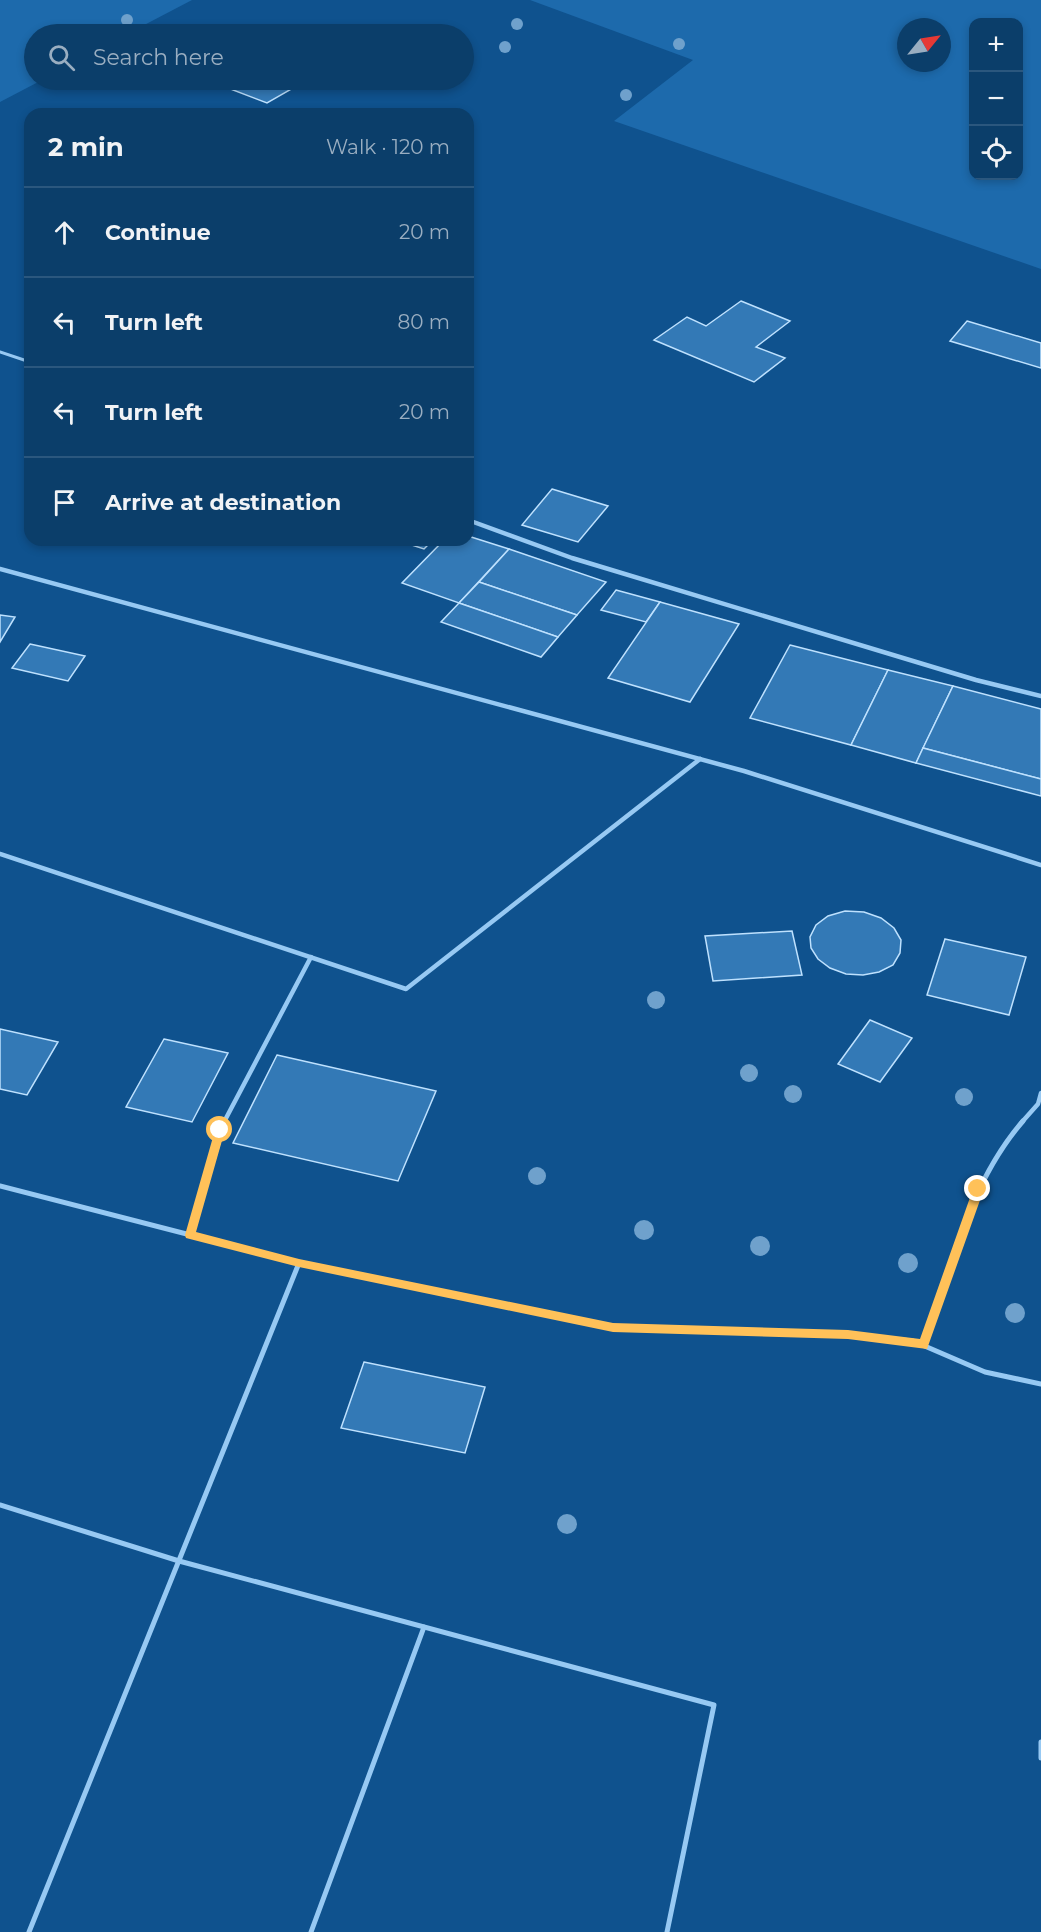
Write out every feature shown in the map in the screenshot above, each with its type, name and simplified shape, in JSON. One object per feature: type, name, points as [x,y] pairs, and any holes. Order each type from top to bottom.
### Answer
[{"type":"lane","points":[[0,352],[24,361]]},
{"type":"lane","points":[[474,522],[572,558],[964,676],[1041,696]]},
{"type":"lane","points":[[0,569],[700,759],[1041,865]]},
{"type":"lane","points":[[0,854],[406,989],[700,759]]},
{"type":"lane","points":[[190,1235],[220,1130],[311,957]]},
{"type":"lane","points":[[923,1345],[978,1189],[1011,1135],[1038,1104],[1041,1093]]},
{"type":"lane","points":[[0,1186],[299,1263],[613,1328],[848,1335],[913,1341],[985,1372],[1041,1384]]},
{"type":"lane","points":[[29,1932],[299,1263]]},
{"type":"lane","points":[[0,1505],[179,1561],[714,1705],[667,1932]]},
{"type":"lane","points":[[311,1932],[424,1627]]},
{"type":"lane","points":[[1041,1742],[1039,1757],[1041,1758]]},
{"type":"shaded area","points":[[0,0],[192,0],[146,24],[24,24],[24,89],[0,102]]},
{"type":"shaded area","points":[[530,0],[1041,0],[1041,269],[614,121],[693,60]]},
{"type":"building","points":[[233,90],[290,90],[267,103]]},
{"type":"building","points":[[741,301],[790,321],[756,347],[785,358],[754,382],[654,340],[687,317],[706,326]]},
{"type":"building","points":[[967,321],[1041,343],[1041,368],[950,341]]},
{"type":"building","points":[[552,489],[608,506],[578,542],[522,525]]},
{"type":"building","points":[[474,538],[509,549],[459,603],[402,583],[438,546],[474,546]]},
{"type":"building","points":[[509,549],[606,582],[577,615],[479,582]]},
{"type":"building","points":[[479,582],[577,615],[558,637],[459,603]]},
{"type":"building","points":[[616,590],[660,602],[646,622],[601,610]]},
{"type":"building","points":[[660,602],[739,624],[690,702],[608,678]]},
{"type":"building","points":[[459,603],[558,637],[541,657],[441,622]]},
{"type":"building","points":[[0,615],[15,617],[0,642]]},
{"type":"building","points":[[30,644],[85,656],[68,681],[12,668]]},
{"type":"building","points":[[790,645],[888,670],[851,745],[750,718]]},
{"type":"building","points":[[888,670],[953,686],[916,763],[851,745]]},
{"type":"building","points":[[953,686],[1041,709],[1041,779],[923,748]]},
{"type":"building","points":[[923,748],[1041,779],[1041,796],[916,763]]},
{"type":"building","points":[[845,911],[864,912],[881,918],[894,928],[901,940],[900,953],[893,965],[879,972],[863,975],[846,974],[830,968],[818,959],[811,948],[810,937],[816,925],[828,916]]},
{"type":"building","points":[[792,931],[802,975],[713,981],[705,936]]},
{"type":"building","points":[[945,939],[1026,957],[1009,1015],[927,995]]},
{"type":"building","points":[[870,1020],[912,1038],[880,1082],[838,1064]]},
{"type":"building","points":[[0,1029],[58,1042],[27,1095],[0,1089]]},
{"type":"building","points":[[164,1039],[228,1053],[192,1122],[126,1107]]},
{"type":"building","points":[[277,1055],[436,1091],[398,1181],[233,1143]]},
{"type":"building","points":[[364,1362],[485,1387],[465,1453],[341,1428]]},
{"type":"route","points":[[220,1130],[190,1235],[299,1263],[613,1328],[848,1335],[913,1341],[923,1345],[978,1189]]}]
